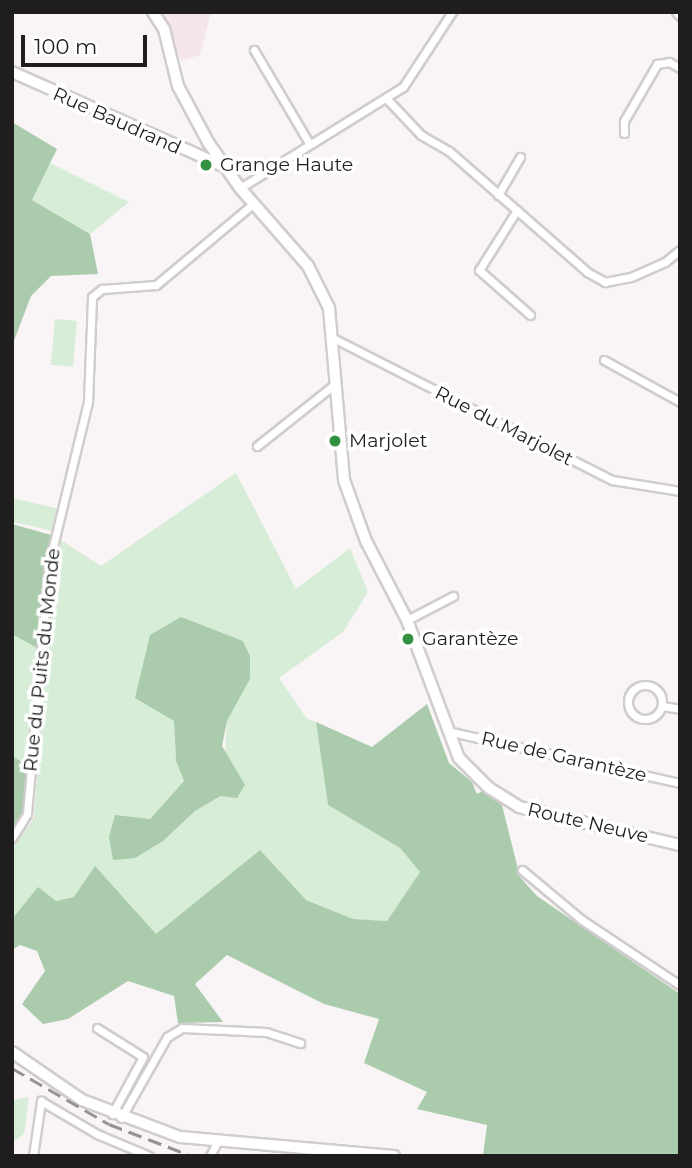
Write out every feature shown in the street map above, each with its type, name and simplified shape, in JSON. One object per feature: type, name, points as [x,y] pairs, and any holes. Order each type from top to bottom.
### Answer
[{"type":"street","name":"Route Neuve","points":[[153,12],[164,29],[177,86],[208,142],[240,188],[308,266],[329,308],[335,339],[335,384],[344,480],[366,541],[407,620],[447,731],[470,771],[519,807],[680,845]]},
{"type":"street","points":[[240,188],[403,87],[452,12]]},
{"type":"street","points":[[676,12],[680,16]]},
{"type":"street","points":[[254,50],[309,143]]},
{"type":"street","points":[[624,133],[624,121],[657,64],[669,62],[680,68]]},
{"type":"street","name":"Rue Baudrand","points":[[12,72],[223,166]]},
{"type":"street","points":[[386,98],[421,135],[449,151],[587,272],[605,282],[642,272],[680,250]]},
{"type":"street","points":[[191,154],[208,142]]},
{"type":"street","points":[[498,195],[520,157]]},
{"type":"street","name":"Rue du Puits du Monde","points":[[12,838],[27,814],[49,563],[88,402],[92,297],[102,289],[156,285],[253,204]]},
{"type":"street","points":[[517,210],[479,270],[530,315]]},
{"type":"street","name":"Rue du Marjolet","points":[[335,339],[612,480],[680,491]]},
{"type":"street","points":[[604,360],[680,402]]},
{"type":"street","points":[[257,446],[335,384]]},
{"type":"street","points":[[407,620],[453,596]]},
{"type":"street","points":[[651,686],[660,694],[662,706],[656,715],[641,719],[632,713],[629,698],[637,688],[651,686]]},
{"type":"street","points":[[662,706],[680,709]]},
{"type":"street","name":"Rue de Garantèze","points":[[447,731],[680,783]]},
{"type":"street","points":[[522,870],[582,920],[680,985]]},
{"type":"street","points":[[97,1028],[144,1057],[117,1117]]},
{"type":"street","points":[[117,1117],[167,1037],[182,1028],[266,1032],[299,1043]]},
{"type":"street","points":[[12,1052],[82,1100],[117,1117],[180,1137],[394,1156]]},
{"type":"street","points":[[33,1156],[41,1101],[97,1135],[149,1156]]},
{"type":"street","points":[[210,1156],[217,1142]]},
{"type":"shaded area","points":[[164,12],[211,12],[200,55],[181,61]]},
{"type":"green space","points":[[12,122],[57,149],[32,200],[90,234],[98,274],[51,276],[31,296],[12,346]]},
{"type":"green space","points":[[50,163],[129,202],[90,234],[32,200]]},
{"type":"green space","points":[[55,319],[77,321],[73,367],[51,365]]},
{"type":"green space","points":[[236,473],[296,589],[350,548],[368,592],[343,632],[279,678],[307,719],[316,722],[328,805],[400,848],[420,872],[387,921],[353,919],[305,900],[260,850],[156,934],[74,897],[56,901],[38,888],[12,919],[12,848],[34,818],[51,564],[58,538],[101,566]],"holes":[[[215,631],[243,641],[250,679],[227,721],[222,796],[195,811],[163,841],[115,816],[150,819],[184,781],[176,761],[174,721]]]},
{"type":"green space","points":[[12,498],[57,508],[52,531],[12,522]]},
{"type":"green space","points":[[12,524],[51,535],[37,648],[12,634]]},
{"type":"green space","points":[[181,617],[243,641],[250,656],[250,679],[227,721],[222,746],[245,785],[237,798],[221,796],[195,811],[163,841],[135,858],[113,860],[109,837],[115,815],[150,819],[184,781],[176,761],[174,721],[135,698],[150,635]]},
{"type":"green space","points":[[13,634],[37,648],[27,765],[12,756]]},
{"type":"green space","points":[[427,704],[449,763],[472,782],[477,794],[482,791],[502,805],[520,877],[537,896],[680,994],[680,1156],[483,1156],[487,1125],[417,1109],[427,1092],[364,1063],[379,1019],[324,1004],[227,955],[195,984],[223,1022],[178,1023],[174,996],[128,981],[68,1019],[43,1024],[22,1004],[45,971],[37,951],[20,945],[12,950],[12,919],[38,887],[56,901],[74,897],[95,866],[156,934],[260,850],[306,900],[353,919],[387,921],[420,872],[400,848],[328,805],[316,722],[372,747]]},
{"type":"green space","points":[[12,756],[27,765],[24,813],[12,834]]},
{"type":"green space","points":[[29,1097],[24,1134],[12,1143],[12,1100]]},
{"type":"railway","points":[[12,1068],[109,1124],[192,1156]]},
{"type":"place","name":"Grange Haute","points":[[206,165]]},
{"type":"place","name":"Marjolet","points":[[335,441]]},
{"type":"place","name":"Garantèze","points":[[408,639]]}]
